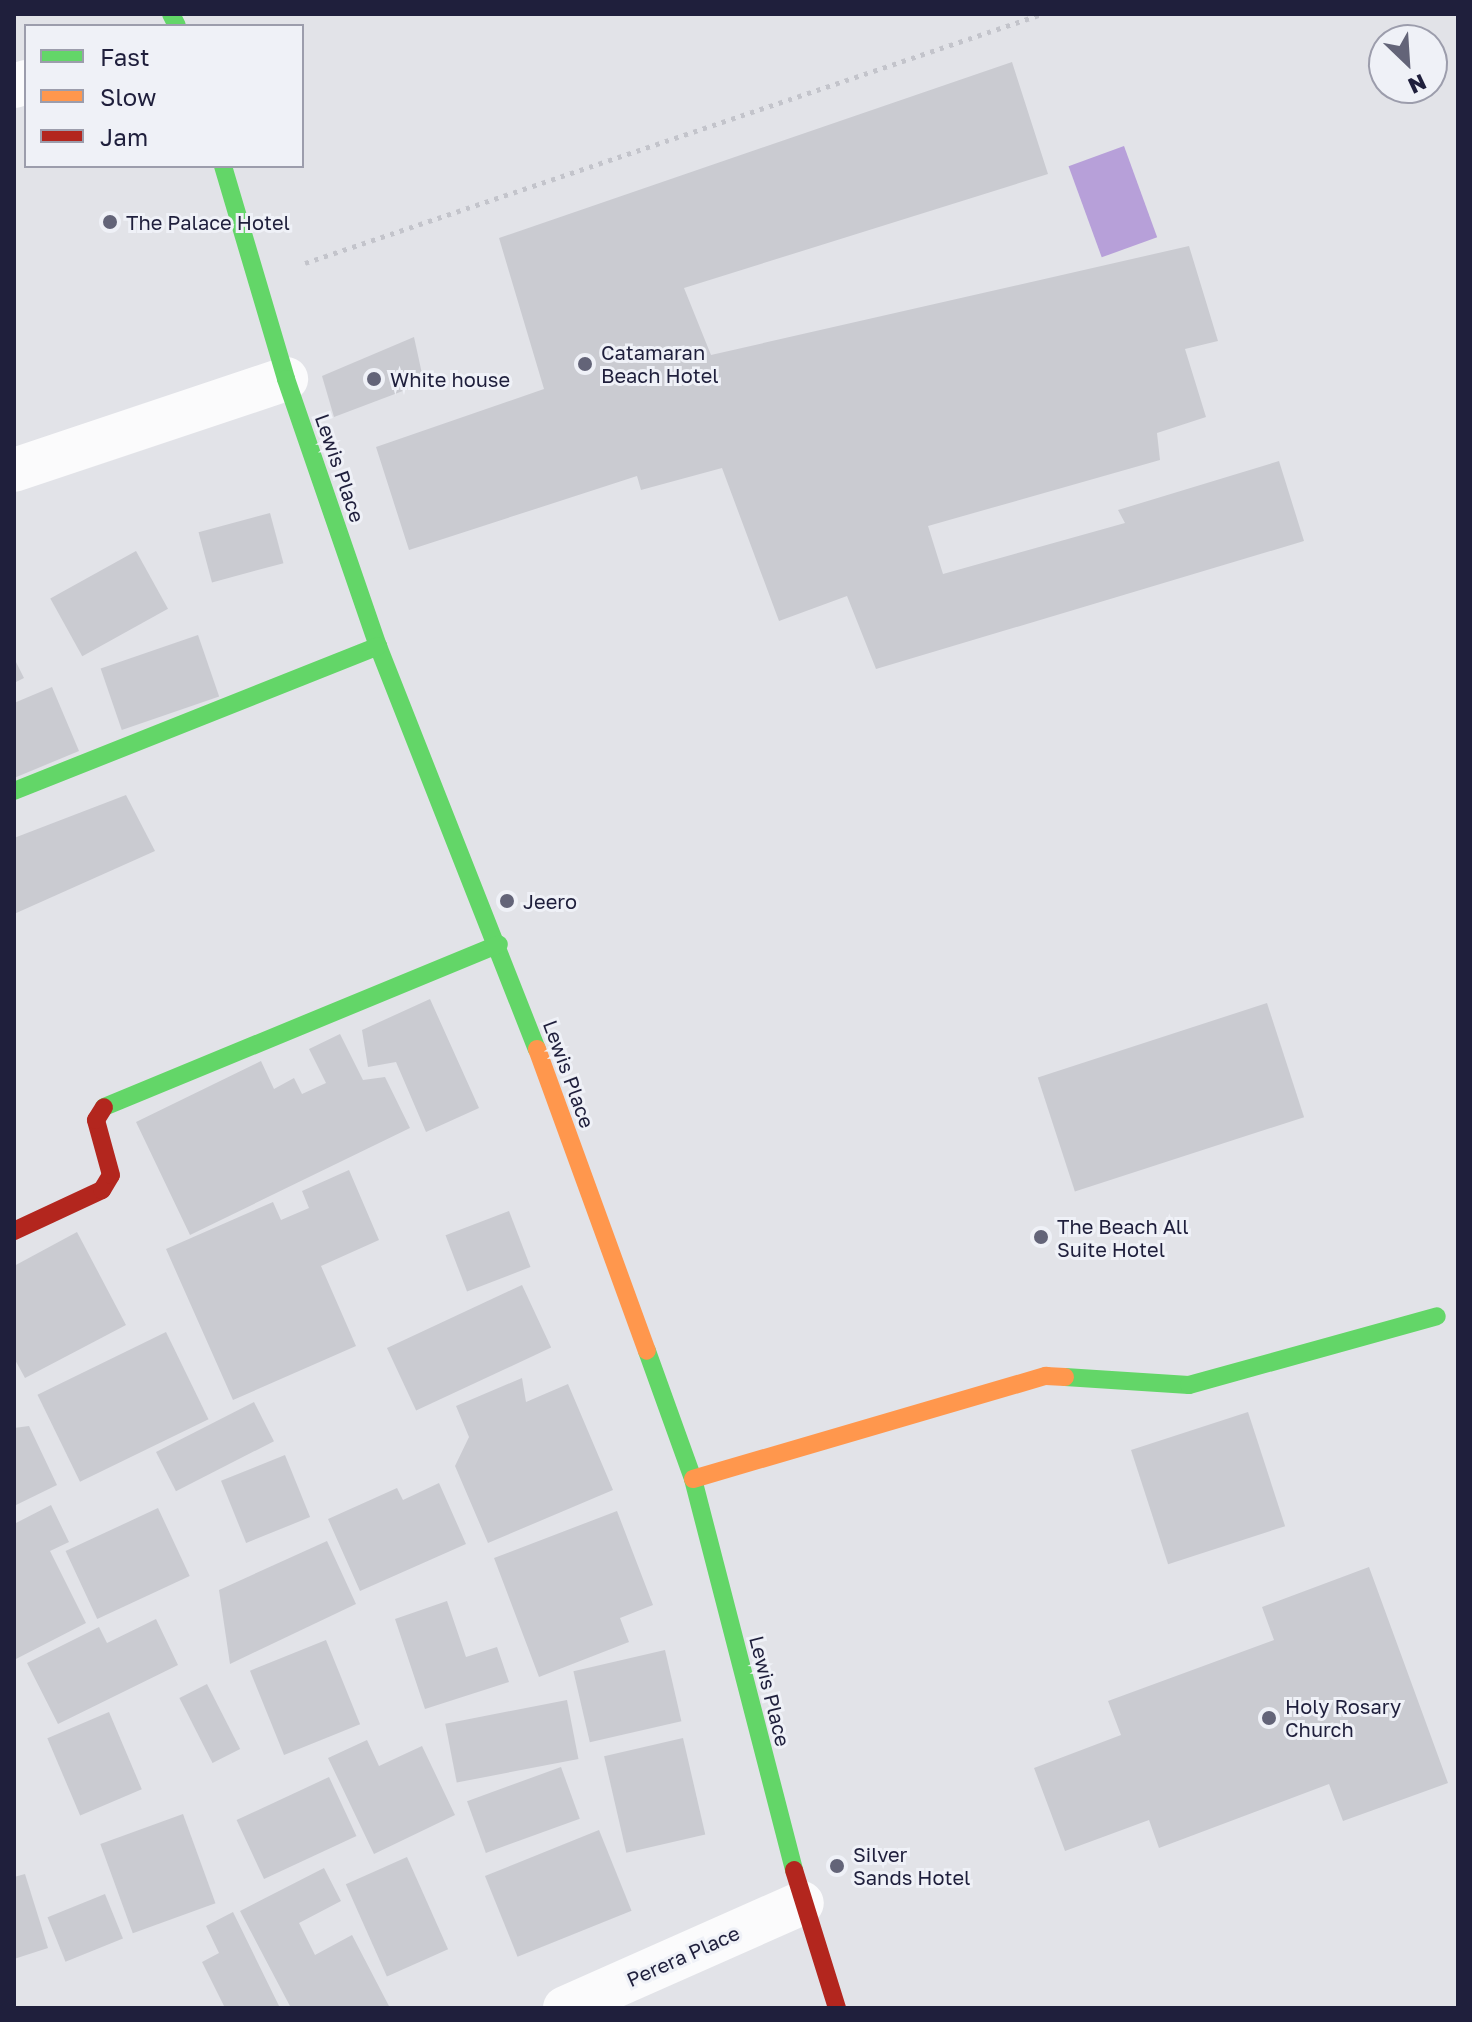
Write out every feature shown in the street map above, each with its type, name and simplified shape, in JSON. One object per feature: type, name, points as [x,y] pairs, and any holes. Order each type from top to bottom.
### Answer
[{"type":"street","name":"Lewis Place","points":[[224,168],[259,279],[286,379],[378,646],[499,944],[693,1479],[802,1903],[837,2008]]},
{"type":"street","points":[[14,470],[286,379]]},
{"type":"street","points":[[14,791],[378,646]]},
{"type":"street","points":[[14,1231],[102,1190],[111,1175],[96,1120],[102,1108],[499,944]]},
{"type":"street","points":[[693,1479],[1046,1376],[1189,1385],[1437,1316]]},
{"type":"street","name":"Perera Place","points":[[565,2008],[802,1903]]},
{"type":"path","points":[[259,279],[1042,14]]},
{"type":"shaded area","points":[[1124,146],[1157,237],[1102,257],[1069,166]]},
{"type":"building","name":"Catamaran Beach Hotel","points":[[1012,62],[1048,174],[684,288],[711,355],[1189,246],[1218,341],[1185,349],[1206,417],[1157,433],[1160,460],[928,526],[943,574],[1125,523],[1118,510],[1279,461],[1304,541],[876,669],[847,596],[779,621],[722,468],[641,490],[637,476],[409,550],[376,447],[544,389],[499,238]]},
{"type":"building","name":"White house","points":[[414,337],[424,383],[334,417],[322,376]]},
{"type":"building","points":[[270,513],[283,563],[212,582],[199,532]]},
{"type":"building","points":[[136,551],[168,609],[82,656],[50,599]]},
{"type":"building","points":[[198,635],[219,696],[122,730],[101,669]]},
{"type":"building","points":[[14,658],[24,678],[14,683]]},
{"type":"building","points":[[52,687],[79,751],[14,778],[14,703]]},
{"type":"building","points":[[126,795],[155,851],[14,914],[14,838]]},
{"type":"building","points":[[430,999],[479,1108],[426,1132],[396,1062],[368,1067],[362,1030]]},
{"type":"building","points":[[1267,1003],[1304,1117],[1075,1192],[1038,1077]]},
{"type":"building","points":[[340,1034],[363,1080],[385,1077],[410,1128],[190,1235],[136,1122],[261,1061],[274,1089],[294,1078],[302,1094],[326,1083],[309,1049]]},
{"type":"building","points":[[349,1170],[379,1240],[321,1266],[356,1346],[233,1400],[166,1249],[273,1202],[281,1220],[309,1208],[302,1191]]},
{"type":"building","points":[[509,1211],[531,1267],[467,1291],[446,1235]]},
{"type":"building","points":[[77,1232],[126,1325],[25,1378],[14,1358],[14,1266]]},
{"type":"building","points":[[522,1285],[551,1348],[416,1411],[387,1348]]},
{"type":"building","points":[[166,1332],[209,1419],[80,1482],[37,1395]]},
{"type":"building","points":[[522,1378],[526,1402],[568,1384],[613,1490],[488,1543],[455,1466],[469,1437],[456,1406]]},
{"type":"building","points":[[254,1402],[274,1441],[176,1491],[156,1452]]},
{"type":"building","points":[[1248,1412],[1285,1526],[1168,1564],[1131,1450]]},
{"type":"building","points":[[29,1426],[57,1485],[14,1506],[14,1428]]},
{"type":"building","points":[[285,1455],[310,1517],[246,1543],[221,1481]]},
{"type":"building","points":[[439,1483],[466,1544],[360,1591],[328,1519],[397,1488],[403,1500]]},
{"type":"building","points":[[51,1505],[69,1542],[50,1551],[86,1623],[14,1660],[14,1524]]},
{"type":"building","points":[[158,1508],[190,1576],[97,1619],[66,1551]]},
{"type":"building","points":[[617,1511],[653,1605],[620,1618],[629,1642],[539,1677],[494,1558]]},
{"type":"building","points":[[327,1541],[356,1604],[230,1664],[219,1590]]},
{"type":"building","name":"Holy Rosary Church","points":[[1369,1567],[1448,1783],[1343,1821],[1329,1784],[1159,1848],[1149,1820],[1065,1851],[1034,1768],[1121,1735],[1108,1701],[1274,1640],[1262,1607]]},
{"type":"building","points":[[447,1601],[466,1657],[497,1647],[509,1682],[425,1709],[395,1619]]},
{"type":"building","points":[[156,1619],[178,1665],[58,1724],[27,1663],[99,1627],[107,1643]]},
{"type":"building","points":[[326,1640],[360,1724],[284,1755],[250,1671]]},
{"type":"building","points":[[665,1650],[681,1721],[590,1742],[573,1671]]},
{"type":"building","points":[[207,1684],[240,1749],[213,1763],[179,1698]]},
{"type":"building","points":[[567,1700],[578,1759],[457,1783],[445,1724]]},
{"type":"building","points":[[109,1712],[142,1789],[80,1816],[47,1738]]},
{"type":"building","points":[[683,1738],[705,1834],[626,1853],[604,1756]]},
{"type":"building","points":[[367,1740],[379,1766],[422,1746],[455,1815],[374,1854],[328,1758]]},
{"type":"building","points":[[561,1767],[580,1819],[486,1853],[467,1801]]},
{"type":"building","points":[[329,1777],[356,1836],[264,1879],[237,1820]]},
{"type":"building","points":[[183,1814],[215,1903],[133,1933],[100,1844]]},
{"type":"building","points":[[599,1830],[632,1911],[518,1957],[485,1876]]},
{"type":"building","points":[[407,1857],[448,1949],[387,1977],[346,1884]]},
{"type":"building","points":[[324,1868],[341,1901],[299,1923],[315,1955],[352,1935],[390,2008],[291,2008],[240,1911]]},
{"type":"building","points":[[25,1874],[48,1948],[14,1959],[14,1877]]},
{"type":"building","points":[[105,1894],[123,1939],[65,1962],[48,1917]]},
{"type":"building","points":[[233,1912],[280,2008],[225,2008],[202,1962],[219,1953],[206,1926]]},
{"type":"traffic: fast","points":[[171,14],[176,24]]},
{"type":"traffic: fast","points":[[224,168],[286,379],[378,646],[537,1049]]},
{"type":"traffic: fast","points":[[14,791],[378,646]]},
{"type":"traffic: fast","points":[[104,1107],[499,944]]},
{"type":"traffic: fast","points":[[1065,1377],[1189,1385],[1437,1316]]},
{"type":"traffic: fast","points":[[647,1351],[693,1479],[794,1870]]},
{"type":"traffic: slow","points":[[537,1049],[647,1351]]},
{"type":"traffic: slow","points":[[693,1479],[1046,1376],[1065,1377]]},
{"type":"traffic: jam","points":[[14,1231],[102,1190],[111,1175],[96,1120],[104,1107]]},
{"type":"traffic: jam","points":[[794,1870],[837,2008]]},
{"type":"place","name":"The Palace Hotel","points":[[110,222]]},
{"type":"place","name":"Catamaran Beach Hotel","points":[[585,364]]},
{"type":"place","name":"White house","points":[[374,379]]},
{"type":"place","name":"Jeero","points":[[507,901]]},
{"type":"place","name":"The Beach All Suite Hotel","points":[[1041,1237]]},
{"type":"place","name":"Holy Rosary Church","points":[[1269,1718]]},
{"type":"place","name":"Silver Sands Hotel","points":[[837,1866]]}]
